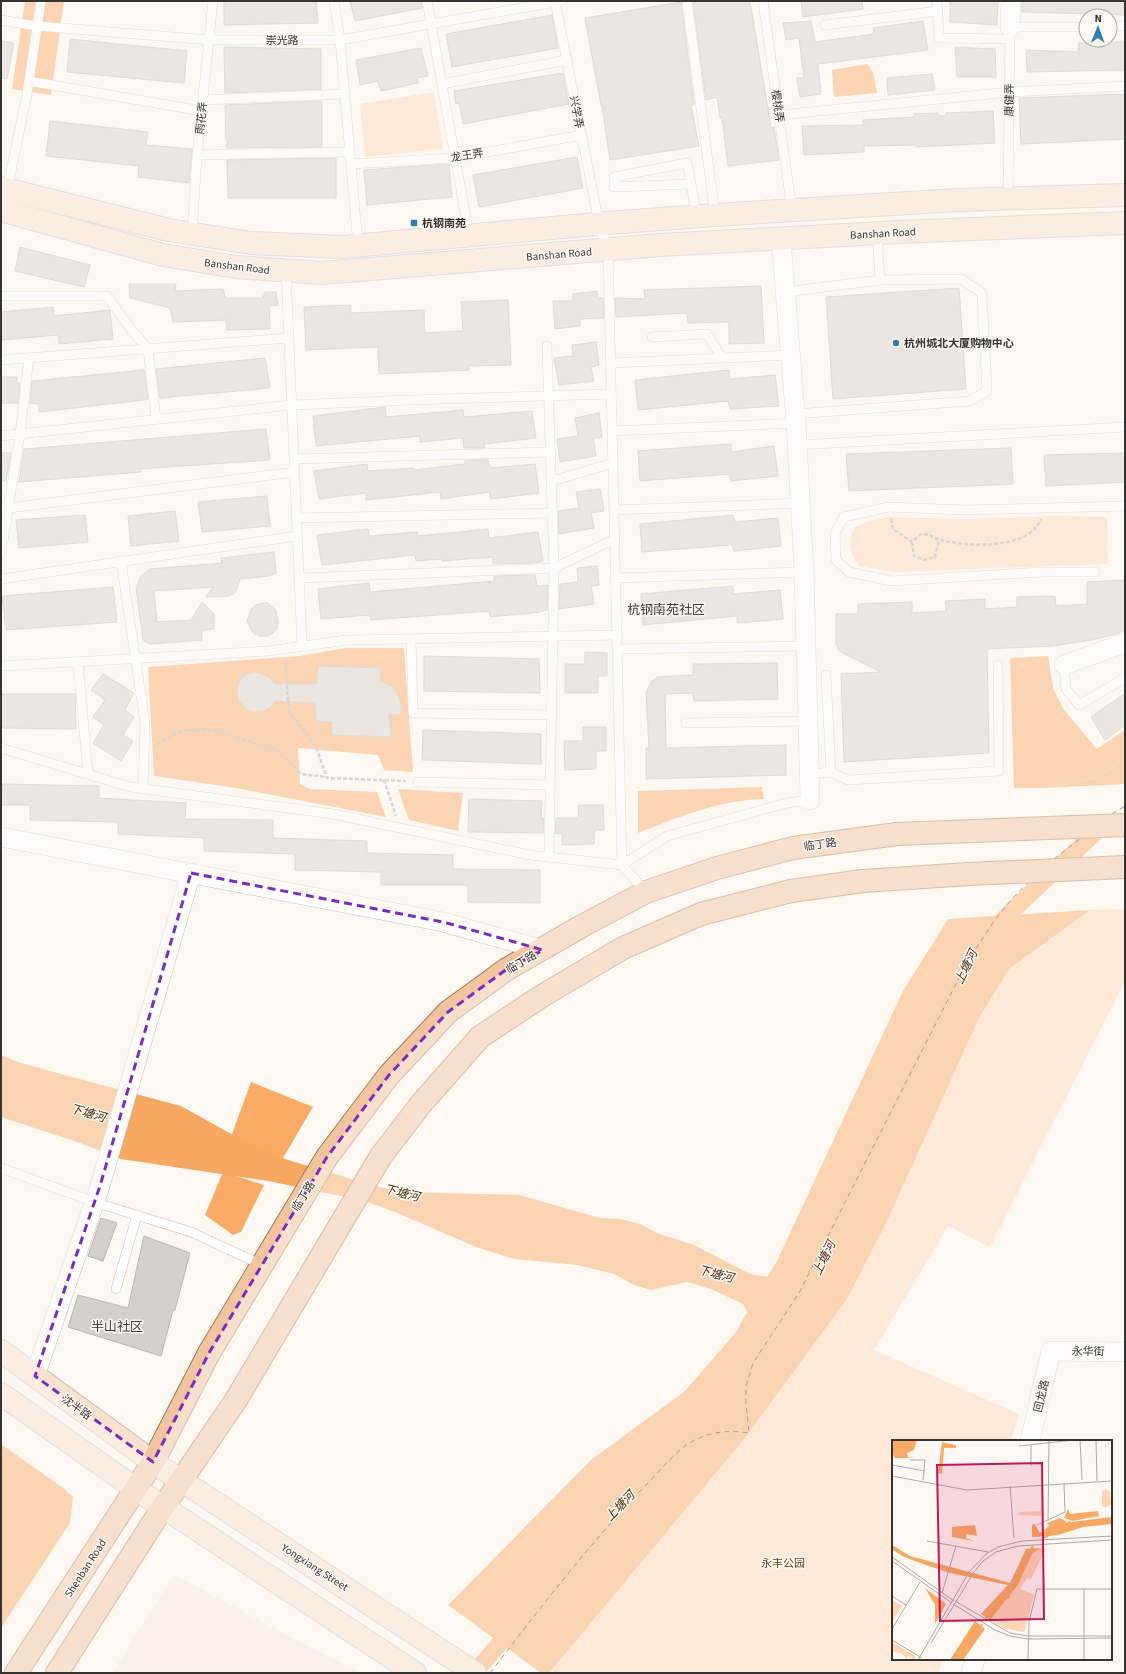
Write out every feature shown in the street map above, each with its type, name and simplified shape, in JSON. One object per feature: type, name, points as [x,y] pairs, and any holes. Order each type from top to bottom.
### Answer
[{"type":"main road","points":[[3,203],[251,244],[341,247],[599,223],[958,200],[1125,195]]},
{"type":"main road","name":"Banshan Road","points":[[3,203],[163,255],[236,267],[322,272],[338,272],[608,250],[877,233],[1125,223]]},
{"type":"main road","name":"临丁路","points":[[153,1462],[209,1353],[327,1157],[389,1075],[448,1012],[507,969],[543,950],[582,926],[646,892],[717,868],[793,848],[897,834],[1125,825]]},
{"type":"main road","points":[[57,1673],[163,1507],[236,1400],[381,1156],[421,1104],[480,1037],[542,996],[623,948],[701,914],[791,891],[863,881],[969,874],[1125,867]]},
{"type":"main road","name":"沈半路","points":[[1,1351],[153,1462]]},
{"type":"main road","points":[[1,1394],[136,1489],[414,1673]]},
{"type":"main road","name":"Yongxiang Street","points":[[153,1462],[475,1673]]},
{"type":"main road","name":"Shenban Road","points":[[16,1673],[153,1462]]},
{"type":"street","name":"康健弄","points":[[1010,1],[1010,33]]},
{"type":"street","points":[[781,239],[797,445],[804,572],[810,800]]},
{"type":"street","points":[[1064,666],[1125,643]]},
{"type":"street","points":[[1,837],[443,922],[543,950]]},
{"type":"street","points":[[35,1376],[94,1202],[130,1087],[191,873]]},
{"type":"street","name":"永华街","points":[[1051,1350],[1125,1352]]},
{"type":"street","name":"回龙路","points":[[1030,1440],[1051,1350]]},
{"type":"street","points":[[971,1673],[976,1660]]},
{"type":"lane","points":[[3,203],[29,80],[41,1]]},
{"type":"lane","name":"雨花弄","points":[[192,234],[197,155],[213,1]]},
{"type":"lane","points":[[334,1],[340,40],[358,245]]},
{"type":"lane","points":[[427,1],[470,235]]},
{"type":"lane","name":"崇光路","points":[[1,20],[37,26],[210,40],[340,40],[557,1]]},
{"type":"lane","name":"兴学弄","points":[[557,1],[566,60],[599,223],[608,250],[618,635],[622,865]]},
{"type":"lane","points":[[687,1],[706,216]]},
{"type":"lane","name":"樱桃弄","points":[[763,1],[792,211]]},
{"type":"lane","points":[[937,1],[939,38],[1078,28]]},
{"type":"lane","points":[[825,25],[938,11]]},
{"type":"lane","name":"康健弄","points":[[1008,199],[1010,33]]},
{"type":"lane","points":[[442,84],[566,60]]},
{"type":"lane","points":[[29,80],[202,111]]},
{"type":"lane","points":[[779,115],[1009,92],[1125,86]]},
{"type":"lane","points":[[203,100],[345,94]]},
{"type":"lane","name":"龙王弄","points":[[351,164],[455,158],[582,135]]},
{"type":"lane","points":[[197,155],[350,152]]},
{"type":"lane","points":[[691,184],[614,187],[614,177],[687,163],[691,184],[706,216]]},
{"type":"lane","points":[[877,233],[880,280]]},
{"type":"lane","points":[[286,271],[302,646]]},
{"type":"lane","points":[[612,431],[795,418],[970,401],[987,392],[982,293],[961,279],[880,280],[785,292]]},
{"type":"lane","points":[[1,296],[107,296],[130,328],[148,349],[156,420]]},
{"type":"lane","points":[[652,336],[707,334],[722,358]]},
{"type":"lane","points":[[1,360],[289,338]]},
{"type":"lane","points":[[547,346],[550,396],[554,568],[549,857]]},
{"type":"lane","points":[[611,363],[790,355]]},
{"type":"lane","points":[[1,554],[5,508],[20,434],[29,358]]},
{"type":"lane","points":[[1,436],[292,405],[612,394]]},
{"type":"lane","points":[[797,445],[1125,427]]},
{"type":"lane","points":[[294,459],[551,452]]},
{"type":"lane","points":[[552,481],[613,463]]},
{"type":"lane","points":[[5,508],[295,472]]},
{"type":"lane","points":[[614,510],[800,503]]},
{"type":"lane","points":[[1095,572],[1034,573],[891,581],[849,572],[836,560],[835,533],[844,517],[888,507],[966,510],[1125,506]]},
{"type":"lane","points":[[297,518],[553,513]]},
{"type":"lane","points":[[1,579],[297,536]]},
{"type":"lane","points":[[299,578],[554,568],[615,539]]},
{"type":"lane","points":[[122,561],[145,723],[143,788]]},
{"type":"lane","points":[[616,578],[804,572]]},
{"type":"lane","points":[[1,666],[284,648],[347,640],[618,635]]},
{"type":"lane","points":[[411,639],[413,713],[552,715]]},
{"type":"lane","points":[[618,649],[807,646]]},
{"type":"lane","points":[[78,662],[88,774]]},
{"type":"lane","points":[[810,774],[831,772],[848,780],[999,771],[998,665]]},
{"type":"lane","points":[[1064,666],[1066,689],[1079,705],[1125,678]]},
{"type":"lane","points":[[826,675],[831,772]]},
{"type":"lane","points":[[686,723],[809,721]]},
{"type":"lane","points":[[1,748],[130,787],[333,814],[530,855],[622,865],[667,836],[787,803],[810,800]]},
{"type":"lane","points":[[418,782],[550,785]]},
{"type":"lane","points":[[622,865],[646,892]]},
{"type":"lane","points":[[1,1168],[94,1202],[191,1232],[262,1265]]},
{"type":"lane","points":[[116,1289],[137,1215]]},
{"type":"path","points":[[888,507],[893,529],[912,542],[914,556],[924,560],[936,558],[939,540]]},
{"type":"path","points":[[912,542],[921,534],[930,534],[939,540],[961,543],[1002,544],[1018,540],[1039,526],[1046,508]]},
{"type":"path","points":[[284,648],[289,711],[316,747],[327,778]]},
{"type":"path","points":[[144,751],[184,730],[214,730],[279,751],[301,774],[327,778],[418,782]]},
{"type":"path","points":[[384,780],[401,828]]},
{"type":"highlighted area","points":[[191,873],[443,922],[543,950],[507,969],[448,1012],[389,1075],[327,1157],[209,1353],[153,1462],[35,1376],[100,1186]]},
{"type":"shaded area","points":[[25,1],[64,1],[51,95],[12,89]]},
{"type":"shaded area","points":[[867,64],[873,72],[877,93],[834,97],[832,70]]},
{"type":"shaded area","points":[[346,648],[404,648],[413,772],[384,770],[378,755],[298,748],[300,784],[310,789],[377,792],[386,817],[236,788],[154,776],[148,667],[300,656]]},
{"type":"shaded area","points":[[1048,656],[1053,688],[1064,710],[1097,749],[1125,730],[1125,759],[1098,778],[1046,788],[1014,788],[1010,658]]},
{"type":"shaded area","points":[[762,787],[764,799],[732,802],[700,810],[638,833],[638,791]]},
{"type":"shaded area","points":[[398,789],[463,793],[458,831],[409,820]]},
{"type":"shaded area","points":[[251,1082],[313,1107],[283,1158],[229,1142]]},
{"type":"shaded area","points":[[223,1172],[264,1185],[241,1232],[233,1235],[205,1215]]},
{"type":"shaded area","points":[[1,1444],[63,1488],[73,1497],[70,1523],[1,1628]]},
{"type":"shaded area","points":[[174,1575],[360,1673],[112,1673]]},
{"type":"green space","points":[[434,92],[443,149],[365,157],[360,104]]},
{"type":"green space","points":[[1057,516],[1107,517],[1108,564],[894,572],[858,566],[850,546],[855,527],[872,520],[889,517],[959,519]]},
{"type":"green space","name":"永丰公园","points":[[1125,909],[1125,981],[990,1247],[948,1226],[874,1350],[1019,1414],[1011,1440],[892,1440],[892,1660],[943,1660],[938,1673],[549,1673],[745,1438],[847,1299],[978,1020],[1009,969],[1090,910]]},
{"type":"water","points":[[1125,759],[1125,784],[1046,788],[1098,778]]},
{"type":"water","name":"下塘河","points":[[1090,910],[1009,969],[978,1020],[887,1221],[847,1299],[745,1438],[549,1673],[541,1673],[448,1605],[592,1459],[684,1392],[736,1332],[747,1312],[743,1304],[711,1289],[687,1282],[651,1290],[634,1285],[614,1274],[577,1265],[514,1259],[476,1247],[395,1212],[365,1201],[268,1181],[121,1159],[80,1143],[1,1117],[1,1055],[18,1062],[181,1106],[242,1140],[285,1159],[382,1188],[409,1192],[519,1195],[600,1218],[621,1219],[640,1224],[657,1233],[694,1245],[750,1274],[767,1277],[777,1261],[903,991],[948,919]]},
{"type":"building","points":[[224,1],[316,1],[318,23],[224,25]]},
{"type":"building","points":[[350,1],[421,1],[422,8],[355,21]]},
{"type":"building","points":[[693,1],[750,1],[771,128],[774,127],[779,160],[728,166],[722,118],[720,118],[717,97],[706,100]]},
{"type":"building","points":[[801,1],[862,1],[863,9],[803,17]]},
{"type":"building","points":[[950,1],[998,1],[997,25],[950,22]]},
{"type":"building","points":[[1022,1],[1125,1],[1125,15],[1118,15],[1118,8],[1078,8],[1078,14],[1022,12]]},
{"type":"building","points":[[681,2],[694,104],[691,105],[699,146],[610,160],[602,105],[585,18]]},
{"type":"building","points":[[552,15],[558,48],[452,67],[446,34]]},
{"type":"building","points":[[811,21],[815,42],[874,34],[873,28],[923,21],[928,50],[818,64],[821,94],[800,97],[797,78],[804,78],[799,38],[786,40],[783,23]]},
{"type":"building","points":[[70,39],[187,51],[184,83],[67,72]]},
{"type":"building","points":[[1,41],[14,43],[7,79],[1,78]]},
{"type":"building","points":[[1118,42],[1125,42],[1125,70],[1027,72],[1026,50],[1078,52],[1078,48],[1118,48]]},
{"type":"building","points":[[224,47],[321,49],[321,89],[225,93]]},
{"type":"building","points":[[955,47],[995,49],[996,77],[957,77]]},
{"type":"building","points":[[421,48],[428,76],[417,78],[418,83],[381,91],[378,81],[360,85],[356,60]]},
{"type":"building","points":[[563,73],[569,104],[463,124],[459,103],[456,104],[454,91]]},
{"type":"building","points":[[932,74],[935,90],[888,95],[887,78]]},
{"type":"building","points":[[1125,94],[1125,139],[1021,144],[1019,98]]},
{"type":"building","points":[[322,101],[322,147],[227,148],[225,105]]},
{"type":"building","points":[[993,111],[995,143],[916,147],[916,145],[864,146],[864,152],[804,155],[802,126],[863,125],[863,120],[914,117],[914,114],[938,113],[939,116],[946,116],[946,113]]},
{"type":"building","points":[[50,121],[148,132],[146,145],[192,149],[189,183],[138,177],[139,166],[46,156]]},
{"type":"building","points":[[577,157],[583,188],[479,207],[473,175]]},
{"type":"building","points":[[336,158],[336,198],[228,198],[227,160]]},
{"type":"building","points":[[449,164],[452,197],[367,205],[364,170]]},
{"type":"building","points":[[20,247],[90,265],[84,287],[15,271]]},
{"type":"building","points":[[129,284],[176,284],[175,291],[223,289],[225,298],[263,298],[265,292],[276,292],[278,305],[269,306],[270,329],[227,330],[226,320],[173,322],[170,308],[130,298]]},
{"type":"building","points":[[761,286],[764,343],[729,344],[729,322],[688,323],[687,313],[616,317],[615,298],[645,299],[644,290]]},
{"type":"building","name":"杭州城北大厦购物中心","points":[[959,288],[966,389],[833,399],[826,297]]},
{"type":"building","points":[[597,291],[598,298],[603,298],[604,318],[580,319],[580,326],[555,329],[553,301],[573,301],[573,294]]},
{"type":"building","points":[[508,300],[511,365],[469,366],[469,370],[379,374],[378,347],[306,350],[304,307],[351,305],[351,313],[424,310],[425,333],[463,331],[461,302]]},
{"type":"building","points":[[53,307],[54,316],[110,310],[113,339],[59,344],[58,335],[1,340],[1,312]]},
{"type":"building","points":[[596,342],[599,365],[591,367],[594,381],[559,385],[554,358],[573,356],[572,345]]},
{"type":"building","points":[[265,358],[270,388],[160,398],[156,369]]},
{"type":"building","points":[[144,370],[148,399],[39,412],[38,404],[30,403],[32,381]]},
{"type":"building","points":[[729,370],[730,379],[775,375],[779,406],[730,409],[728,401],[638,410],[635,380]]},
{"type":"building","points":[[1,377],[17,377],[17,383],[20,383],[18,403],[1,403]]},
{"type":"building","points":[[385,407],[386,417],[463,410],[464,417],[532,411],[536,438],[484,444],[485,448],[464,448],[463,438],[420,442],[420,436],[316,446],[313,416]]},
{"type":"building","points":[[599,413],[602,437],[593,438],[596,456],[560,462],[557,439],[578,436],[575,418]]},
{"type":"building","points":[[266,429],[270,460],[140,469],[141,472],[19,482],[24,449]]},
{"type":"building","points":[[731,444],[731,452],[774,446],[778,476],[731,481],[730,474],[640,481],[638,451]]},
{"type":"building","points":[[1011,448],[1013,484],[849,491],[846,454]]},
{"type":"building","points":[[1,453],[11,453],[6,481],[1,481]]},
{"type":"building","points":[[1125,453],[1125,482],[1046,486],[1044,455]]},
{"type":"building","points":[[465,460],[488,460],[490,468],[535,464],[539,493],[491,499],[489,492],[441,499],[440,492],[366,500],[366,493],[319,499],[314,471],[367,464],[368,471],[414,468],[414,470],[465,464]]},
{"type":"building","points":[[600,489],[604,511],[591,513],[594,528],[559,534],[558,511],[579,508],[576,492]]},
{"type":"building","points":[[267,496],[270,526],[202,532],[198,502]]},
{"type":"building","points":[[175,511],[179,541],[131,546],[128,516]]},
{"type":"building","points":[[85,515],[88,542],[19,548],[16,520]]},
{"type":"building","points":[[733,515],[735,522],[778,518],[781,546],[734,551],[732,545],[642,552],[640,524]]},
{"type":"building","points":[[368,529],[369,536],[417,532],[418,536],[488,529],[489,538],[538,532],[543,561],[533,563],[493,564],[493,557],[442,561],[442,559],[416,561],[415,555],[322,565],[317,535]]},
{"type":"building","points":[[274,552],[276,573],[270,576],[240,579],[235,593],[229,596],[206,597],[213,587],[154,591],[157,622],[191,620],[202,602],[214,614],[214,629],[202,630],[202,640],[150,644],[143,640],[136,588],[141,576],[150,569],[222,563],[221,558]]},
{"type":"building","points":[[597,566],[599,585],[591,586],[594,604],[559,609],[560,584],[578,582],[577,568]]},
{"type":"building","points":[[535,575],[537,586],[548,585],[547,610],[541,612],[490,617],[489,611],[371,620],[370,615],[321,619],[318,589],[369,583],[370,592],[494,581],[494,576]]},
{"type":"building","points":[[1125,580],[1125,630],[1116,634],[1092,640],[1053,646],[987,649],[989,753],[844,762],[841,674],[881,672],[839,651],[836,644],[836,614],[858,614],[858,604],[912,602],[912,613],[946,611],[945,601],[985,599],[985,609],[1017,607],[1017,597],[1055,596],[1056,606],[1087,604],[1087,582]]},
{"type":"building","points":[[733,586],[733,594],[780,590],[783,619],[737,623],[737,616],[643,625],[641,594]]},
{"type":"building","points":[[113,587],[117,622],[6,630],[2,596]]},
{"type":"building","points":[[262,603],[268,603],[276,611],[278,622],[277,628],[272,634],[267,636],[259,636],[253,633],[247,621],[251,609]]},
{"type":"building","points":[[585,652],[607,653],[607,676],[598,676],[598,693],[565,693],[565,664],[585,664]]},
{"type":"building","points":[[424,656],[539,659],[540,693],[424,691]]},
{"type":"building","points":[[777,663],[778,699],[694,701],[693,693],[665,694],[666,748],[786,745],[786,775],[646,779],[646,748],[649,748],[646,692],[651,682],[657,677],[693,675],[693,664]]},
{"type":"building","points":[[318,666],[380,668],[380,681],[391,685],[396,691],[401,704],[401,715],[389,714],[391,737],[332,735],[332,722],[316,721],[315,703],[275,701],[271,707],[263,712],[251,712],[239,701],[237,694],[238,685],[240,679],[247,674],[257,672],[269,677],[275,684],[316,684]]},
{"type":"building","points":[[103,674],[134,693],[125,710],[134,717],[123,735],[133,741],[121,761],[93,743],[104,725],[93,717],[105,700],[91,690]]},
{"type":"building","points":[[1125,693],[1125,725],[1105,740],[1091,717]]},
{"type":"building","points":[[1,694],[75,694],[76,729],[1,728]]},
{"type":"building","points":[[583,727],[606,727],[606,751],[596,751],[596,769],[565,770],[564,741],[583,741]]},
{"type":"building","points":[[423,730],[541,734],[541,764],[422,760]]},
{"type":"building","points":[[1,784],[99,786],[99,798],[186,803],[185,819],[273,820],[273,838],[367,841],[367,853],[453,855],[453,869],[540,870],[540,903],[468,902],[468,885],[381,885],[381,872],[295,870],[295,854],[204,851],[204,838],[118,834],[118,822],[30,820],[30,805],[1,805]]},
{"type":"building","points":[[469,799],[542,801],[541,818],[544,818],[543,833],[468,832]]},
{"type":"building","points":[[579,805],[603,805],[604,830],[595,830],[594,844],[562,845],[562,834],[555,833],[556,818],[578,818]]},
{"type":"building","points":[[101,1218],[117,1223],[103,1261],[88,1256]]},
{"type":"building","points":[[144,1236],[190,1253],[161,1356],[68,1327],[78,1295],[128,1308]]},
{"type":"waterway","name":"上塘河","points":[[991,931],[1097,831],[1109,824]]},
{"type":"waterway","name":"上塘河","points":[[474,1673],[514,1627]]},
{"type":"ferry route","points":[[1112,814],[1125,806]]},
{"type":"ferry route","points":[[1054,859],[1081,838]]},
{"type":"ferry route","points":[[490,1673],[605,1529],[681,1449],[693,1441],[714,1433],[749,1433],[746,1386],[753,1363],[799,1293],[964,968],[986,933],[1010,901],[1029,882]]},
{"type":"place","name":"杭钢南苑","points":[[414,223]]},
{"type":"place","name":"杭州城北大厦购物中心","points":[[896,343]]},
{"type":"district","name":"杭钢南苑社区","points":[[666,609]]},
{"type":"district","name":"半山社区","points":[[117,1326]]}]
